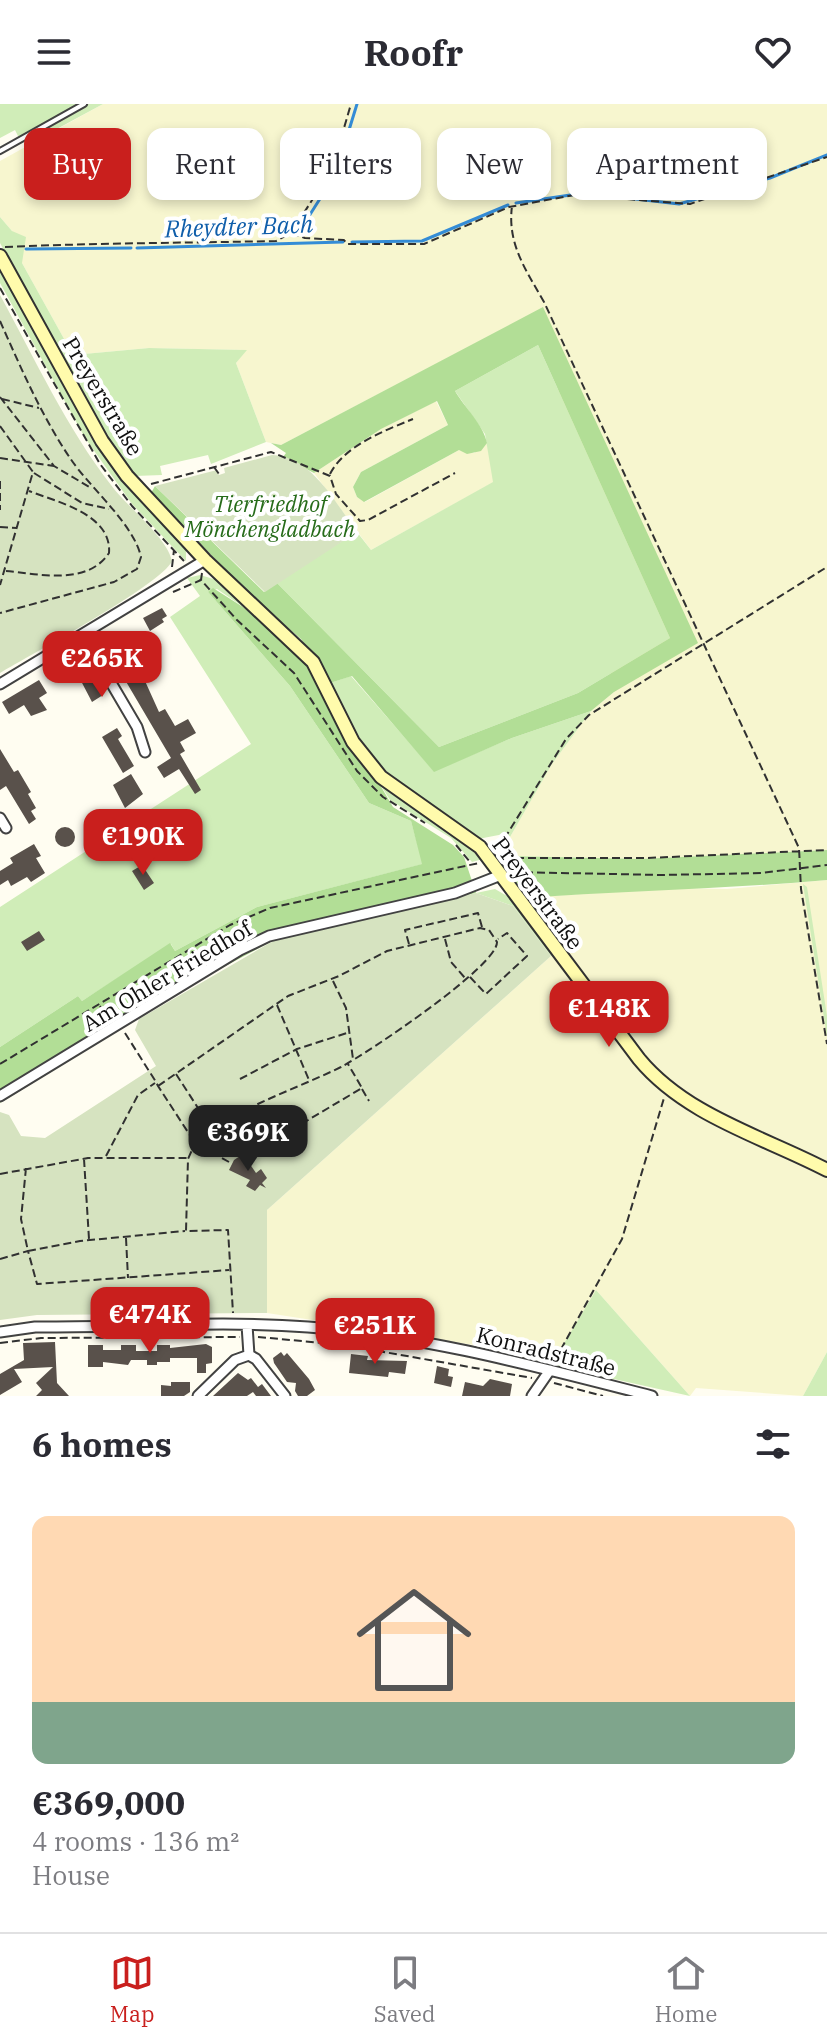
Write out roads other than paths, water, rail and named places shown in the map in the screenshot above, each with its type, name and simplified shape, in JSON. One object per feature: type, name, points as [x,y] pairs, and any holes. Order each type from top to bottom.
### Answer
[{"type":"main road","name":"Preyerstraße","points":[[0,256],[102,441],[140,492],[205,560],[313,662],[353,742],[381,777],[400,794],[471,839],[639,1059],[667,1089],[699,1108],[827,1170]]},
{"type":"street","points":[[0,684],[205,560]]},
{"type":"street","points":[[83,635],[137,727],[145,752]]},
{"type":"street","points":[[0,818],[6,828]]},
{"type":"street","name":"Am Ohler Friedhof","points":[[0,1096],[240,950],[269,936],[455,893],[501,875]]},
{"type":"street","points":[[247,1325],[249,1355]]},
{"type":"street","name":"Konradstraße","points":[[0,1332],[35,1327],[305,1327],[416,1340],[652,1396]]},
{"type":"street","points":[[198,1396],[235,1360],[249,1355],[256,1359],[285,1396]]},
{"type":"street","points":[[532,1396],[550,1370]]},
{"type":"lane","points":[[0,151],[84,104]]},
{"type":"waterway","points":[[297,235],[349,153],[349,130],[357,104]]},
{"type":"waterway","name":"Rheydter Bach","points":[[516,203],[584,193],[679,204],[770,178],[827,155]]},
{"type":"waterway","name":"Rheydter Bach","points":[[352,242],[422,241],[508,205]]},
{"type":"waterway","name":"Rheydter Bach","points":[[137,248],[343,242]]},
{"type":"waterway","name":"Rheydter Bach","points":[[26,249],[131,248]]},
{"type":"park label","name":"Tierfriedhof Mönchengladbach","points":[[270,516]]}]
